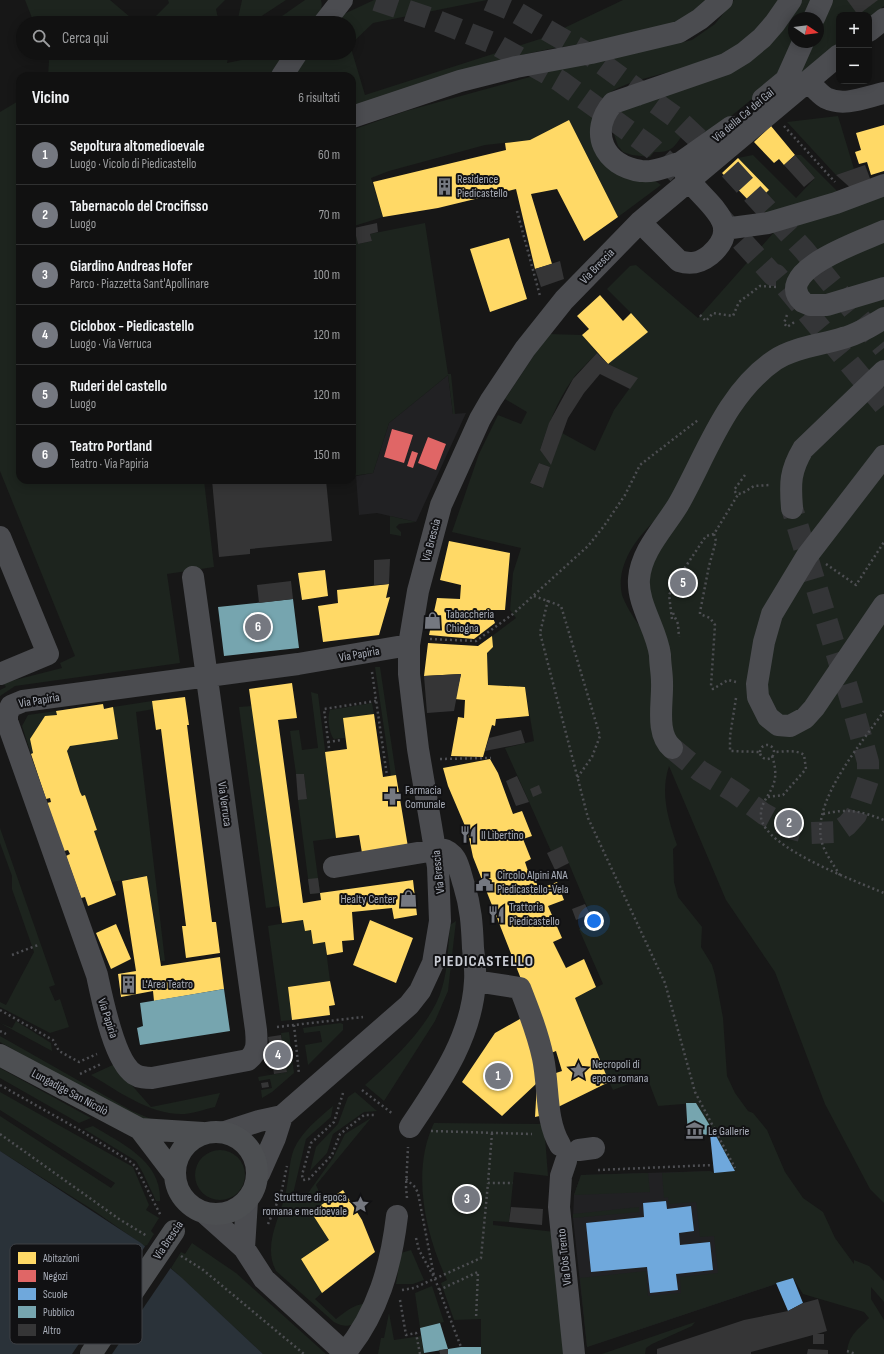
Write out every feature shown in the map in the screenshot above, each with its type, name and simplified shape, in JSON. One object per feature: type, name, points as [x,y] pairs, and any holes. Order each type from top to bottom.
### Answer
[{"type":"main road","name":"Lungadige San Nicolò","points":[[0,1055],[140,1129],[214,1133]]},
{"type":"main road","name":"Lungadige San Nicolò","points":[[140,1129],[175,1175]]},
{"type":"main road","points":[[214,1133],[236,1136],[245,1143],[252,1152],[258,1174],[253,1193],[247,1201],[239,1208],[229,1213],[218,1215],[199,1210],[180,1193],[175,1175],[179,1154],[194,1138],[214,1133]]},
{"type":"main road","name":"Via Brescia","points":[[142,1270],[169,1226],[199,1210]]},
{"type":"main road","name":"Via Brescia","points":[[91,1354],[97,1344]]},
{"type":"street","points":[[329,16],[342,0]]},
{"type":"street","points":[[356,117],[460,81],[516,67],[591,54],[679,32],[700,19],[722,0]]},
{"type":"street","name":"Via Brescia","points":[[685,171],[640,171],[617,162],[607,153],[602,143],[600,132],[601,122],[605,112],[613,103],[726,64],[744,53],[771,28],[791,0]]},
{"type":"street","points":[[817,12],[822,0]]},
{"type":"street","points":[[872,29],[884,19]]},
{"type":"street","name":"Via della Ca' dei Gai","points":[[685,171],[720,136],[786,80],[800,48]]},
{"type":"street","name":"Via Brescia","points":[[214,1133],[282,1116],[409,1004],[420,991],[433,963],[438,939],[440,890],[436,850],[413,710],[409,674],[410,645],[418,591],[441,505],[480,419],[525,349],[559,306],[640,222],[685,171],[808,81],[836,58]]},
{"type":"street","points":[[285,72],[292,60]]},
{"type":"street","points":[[808,81],[820,93],[836,101],[853,101],[884,93]]},
{"type":"street","points":[[640,222],[679,261],[685,263],[694,263],[704,260],[719,247],[724,238],[723,220],[685,171]]},
{"type":"street","points":[[724,229],[768,223],[854,197],[884,185]]},
{"type":"street","points":[[884,231],[816,262],[803,273],[796,286],[796,291],[802,302],[819,306],[884,288]]},
{"type":"street","points":[[672,748],[667,744],[663,733],[661,714],[662,682],[658,644],[646,612],[639,582],[644,558],[679,504],[713,435],[728,412],[754,378],[775,360],[789,353],[854,335],[884,318]]},
{"type":"street","points":[[792,508],[791,474],[803,449],[884,371]]},
{"type":"street","points":[[884,456],[807,556],[772,614],[764,642],[757,684],[761,705],[774,724],[784,727],[790,726],[805,718],[814,708],[884,605]]},
{"type":"street","points":[[0,537],[48,654],[0,674]]},
{"type":"street","name":"Via Verruca","points":[[113,1058],[134,1074],[142,1078],[152,1078],[248,1060],[256,1051],[266,1028],[207,677],[194,577]]},
{"type":"street","name":"Via Papiria","points":[[113,1058],[106,1014],[97,975],[15,744],[6,714],[14,703],[23,701],[298,664],[410,645]]},
{"type":"street","points":[[334,867],[436,850],[448,850],[454,855],[471,907],[475,981],[468,1022],[459,1046],[448,1086],[410,1127]]},
{"type":"street","points":[[475,981],[520,988],[530,1014],[567,1143]]},
{"type":"street","points":[[258,1174],[275,1138],[282,1116]]},
{"type":"street","name":"Via Dòs Trento","points":[[567,1143],[561,1176],[559,1207],[574,1354]]},
{"type":"street","points":[[244,1248],[247,1201]]},
{"type":"street","points":[[199,1210],[244,1248],[264,1280],[346,1353],[358,1338],[378,1299],[387,1271],[402,1209]]},
{"type":"path","points":[[783,126],[834,182],[854,197]]},
{"type":"path","points":[[517,211],[542,301]]},
{"type":"path","points":[[700,315],[706,321],[713,313],[733,316],[739,302],[760,286],[796,291]]},
{"type":"path","points":[[440,640],[476,641],[534,596],[588,546],[604,526],[625,495],[640,465],[701,417]]},
{"type":"path","points":[[746,474],[735,488],[735,492],[744,493],[754,486],[773,485]]},
{"type":"path","points":[[676,581],[706,536],[714,534],[739,493]]},
{"type":"path","points":[[714,534],[716,541],[709,566],[700,612],[700,614],[712,620],[715,625],[711,686],[713,689],[728,680],[737,682]]},
{"type":"path","points":[[822,568],[826,563],[856,585],[884,542]]},
{"type":"path","points":[[534,596],[561,606],[600,736],[592,757],[577,778]]},
{"type":"path","points":[[548,600],[540,633],[588,818],[665,983],[694,1092],[735,1168]]},
{"type":"path","points":[[672,610],[678,624],[678,639]]},
{"type":"path","points":[[372,672],[387,776]]},
{"type":"path","points":[[738,691],[730,736],[730,752],[760,752]]},
{"type":"path","points":[[329,748],[324,709],[376,701]]},
{"type":"path","points":[[840,875],[822,843],[820,826],[822,814],[830,793],[849,761],[884,712]]},
{"type":"path","points":[[328,742],[341,740]]},
{"type":"path","points":[[760,752],[763,746],[768,745],[774,752]]},
{"type":"path","points":[[768,797],[783,795],[806,769],[804,755],[802,753],[794,751],[774,752]]},
{"type":"path","points":[[760,752],[764,759],[772,756],[774,752]]},
{"type":"path","points":[[772,756],[776,768],[776,779],[762,810],[761,817],[762,822],[776,841],[821,866],[884,893]]},
{"type":"path","points":[[436,759],[491,758]]},
{"type":"path","points":[[822,814],[842,810],[863,813],[884,820]]},
{"type":"path","points":[[12,955],[38,945]]},
{"type":"path","points":[[0,1010],[53,1040],[58,1051],[79,1062]]},
{"type":"path","points":[[266,1028],[367,1016],[362,1021]]},
{"type":"path","points":[[294,1025],[299,1070]]},
{"type":"path","points":[[83,1072],[113,1058]]},
{"type":"path","points":[[0,1085],[78,1129],[131,1162],[136,1167],[149,1196],[169,1226]]},
{"type":"path","points":[[362,1090],[381,1106]]},
{"type":"path","points":[[343,1093],[334,1122],[310,1143],[302,1175],[303,1180],[310,1179],[332,1155],[340,1134],[364,1115],[374,1115]]},
{"type":"path","points":[[402,1209],[410,1127]]},
{"type":"path","points":[[432,1131],[492,1133],[567,1143]]},
{"type":"path","points":[[398,1291],[414,1288],[482,1258],[492,1133]]},
{"type":"path","points":[[0,1134],[119,1219],[151,1238]]},
{"type":"path","points":[[268,1226],[281,1194],[287,1164]]},
{"type":"path","points":[[596,1170],[713,1165]]},
{"type":"path","points":[[406,1179],[415,1187],[418,1194],[435,1279],[461,1347]]},
{"type":"path","points":[[488,1183],[513,1183]]},
{"type":"path","points":[[414,1232],[419,1250],[435,1279]]},
{"type":"path","points":[[177,1254],[202,1269],[304,1354]]},
{"type":"path","points":[[439,1290],[478,1272],[476,1319]]},
{"type":"path","points":[[400,1298],[406,1335],[416,1333],[420,1354]]},
{"type":"path","points":[[847,1351],[856,1354]]},
{"type":"shaded area","points":[[25,0],[110,0],[129,16],[31,16]]},
{"type":"shaded area","points":[[168,0],[225,0],[216,9],[218,16],[156,16],[169,3]]},
{"type":"shaded area","points":[[242,0],[286,0],[262,16],[239,16]]},
{"type":"shaded area","points":[[305,0],[321,0],[322,7],[317,16],[282,16]]},
{"type":"shaded area","points":[[374,0],[487,0],[373,23],[356,39],[356,16],[342,16]]},
{"type":"shaded area","points":[[623,0],[711,0],[689,19],[640,35],[549,49],[495,61],[356,106],[356,72],[297,72],[305,60],[354,60],[365,95],[543,38]]},
{"type":"shaded area","points":[[734,0],[782,0],[747,41],[739,48],[708,63],[622,86],[609,93],[600,102],[595,110],[593,118],[592,137],[661,185],[618,217],[569,120],[530,140],[485,145],[389,171],[371,178],[383,217],[356,225],[356,129],[406,111],[555,70],[692,40],[715,24]]},
{"type":"shaded area","points":[[799,0],[814,0],[809,12],[788,12],[788,48],[792,48],[781,75],[707,136],[684,133],[672,148],[665,151],[654,152],[650,157],[632,155],[623,152],[618,146],[612,128],[619,109],[716,76]]},
{"type":"shaded area","points":[[828,0],[884,0],[884,6],[872,16],[872,12],[836,12],[836,46],[791,85],[807,48],[824,48],[824,12],[823,12]]},
{"type":"shaded area","points":[[228,60],[227,63],[241,60],[280,60],[273,72],[48,72],[49,61]]},
{"type":"shaded area","points":[[16,102],[16,484],[204,484],[214,567],[167,574],[180,663],[15,686],[0,696],[0,690],[6,687],[3,683],[62,668],[60,663],[75,656],[0,471],[0,112]]},
{"type":"shaded area","points":[[838,116],[854,169],[836,175],[787,122]]},
{"type":"shaded area","points":[[753,155],[796,198],[815,178],[795,155],[801,155],[842,196],[771,212],[765,212],[753,205],[769,190],[738,158]]},
{"type":"shaded area","points":[[884,180],[884,1203],[870,1189],[825,1104],[775,972],[726,900],[669,766],[666,776],[665,796],[668,816],[677,845],[673,849],[674,882],[678,897],[702,927],[701,947],[712,965],[715,975],[723,1018],[727,1076],[735,1093],[748,1111],[753,1113],[767,1130],[785,1172],[803,1198],[823,1212],[835,1238],[854,1264],[854,1260],[869,1266],[884,1281],[884,1302],[871,1287],[871,1299],[884,1320],[884,1354],[847,1354],[851,1338],[869,1318],[864,1312],[803,1294],[793,1278],[587,1347],[580,1278],[646,1271],[648,1296],[681,1293],[680,1277],[718,1273],[714,1236],[700,1237],[696,1202],[669,1204],[668,1197],[664,1198],[662,1173],[710,1171],[714,1173],[735,1171],[696,1103],[658,1106],[647,1077],[613,1090],[609,1082],[575,998],[603,984],[579,929],[593,921],[562,847],[551,851],[505,748],[534,741],[525,687],[488,685],[487,653],[493,647],[492,636],[516,618],[510,610],[513,573],[521,548],[452,532],[479,454],[498,415],[521,424],[527,412],[505,399],[548,334],[582,335],[597,353],[572,380],[553,414],[540,450],[551,464],[562,433],[595,451],[614,410],[637,378],[608,364],[631,313],[607,289],[630,266],[636,265],[698,318],[776,230]],"holes":[[[539,463],[550,467],[542,488],[530,483]],[[659,517],[628,576],[630,593],[639,625],[629,610],[622,595],[622,573],[625,562],[636,542]]]},
{"type":"shaded area","points":[[425,223],[448,374],[451,374],[455,414],[453,414],[448,375],[389,423],[373,473],[356,475],[356,235],[358,244],[372,241],[370,234]]},
{"type":"shaded area","points":[[448,375],[453,414],[466,413],[416,522],[377,513],[359,515],[356,476],[373,473],[389,423]]},
{"type":"shaded area","points":[[390,516],[416,522],[399,524],[396,527],[401,532],[401,536],[390,534]]},
{"type":"shaded area","points":[[375,667],[380,667],[396,775],[391,776]]},
{"type":"shaded area","points":[[311,692],[318,694],[336,838],[313,841],[320,893],[310,894],[298,800],[307,798],[304,774],[296,774],[290,731],[299,730],[302,750],[318,748]]},
{"type":"shaded area","points":[[152,701],[154,709],[136,712],[165,961],[161,961],[147,876],[112,882],[94,831],[97,830],[85,795],[82,796],[80,792],[67,751],[70,746],[113,707]]},
{"type":"shaded area","points":[[372,703],[374,714],[343,718],[345,738],[334,739],[329,725],[330,710]]},
{"type":"shaded area","points":[[252,706],[280,906],[266,908],[239,707]]},
{"type":"shaded area","points":[[56,711],[57,715],[45,717],[30,739],[33,753],[31,754],[22,726],[28,715]]},
{"type":"shaded area","points":[[0,828],[55,985],[49,987],[55,1001],[60,999],[69,1027],[50,1033],[0,1007],[0,1002],[6,1005],[34,952],[12,889],[12,876],[0,843]]},
{"type":"shaded area","points":[[303,920],[311,930],[313,944],[325,942],[330,981],[288,987],[292,1020],[281,1021],[268,926]]},
{"type":"shaded area","points":[[456,921],[448,991],[435,1021],[384,1101],[365,1085],[399,1053],[430,1015],[437,1002],[444,980],[447,965],[450,925]]},
{"type":"shaded area","points":[[16,1021],[51,1043],[52,1051],[0,1023],[12,1028]]},
{"type":"shaded area","points":[[340,1023],[343,1024],[343,1030],[308,1065],[305,1045],[322,1042],[320,1031],[304,1033],[303,1028]]},
{"type":"shaded area","points":[[289,1032],[294,1073],[272,1092],[262,1098],[261,1090],[272,1088],[270,1079],[259,1081],[258,1077],[287,1072],[281,1033]]},
{"type":"shaded area","points":[[0,1036],[132,1111],[158,1122],[133,1117],[0,1042]]},
{"type":"shaded area","points":[[117,1063],[121,1073],[151,1107],[220,1093],[215,1107],[185,1114],[173,1114],[160,1111],[148,1107],[124,1095],[91,1075]]},
{"type":"shaded area","points":[[0,1068],[91,1118],[79,1123],[0,1078]]},
{"type":"shaded area","points":[[0,1092],[133,1167],[149,1205],[146,1210],[159,1218],[151,1231],[154,1234],[146,1247],[93,1210],[0,1151],[0,1116],[111,1188],[115,1183],[0,1110]]},
{"type":"shaded area","points":[[355,1092],[377,1111],[364,1112],[333,1134],[327,1153],[310,1171],[316,1147],[338,1124],[348,1097]]},
{"type":"shaded area","points":[[333,1106],[331,1117],[306,1139],[293,1194],[306,1196],[333,1158],[345,1134],[371,1118],[316,1185],[324,1203],[311,1212],[329,1240],[301,1259],[322,1293],[315,1299],[336,1319],[355,1306],[369,1304],[359,1319],[351,1325],[346,1326],[334,1322],[276,1271],[272,1261],[271,1251],[274,1231],[284,1201],[294,1149],[297,1142],[306,1131]]},
{"type":"shaded area","points":[[434,1123],[544,1124],[548,1176],[514,1172],[509,1222],[493,1221],[493,1225],[555,1232],[567,1354],[481,1354],[481,1319],[454,1320],[441,1283],[447,1280],[432,1243],[424,1202],[422,1182],[423,1161],[427,1142]]},
{"type":"shaded area","points":[[93,1126],[127,1147],[147,1164],[159,1187],[160,1201],[156,1201],[136,1161],[84,1129]]},
{"type":"shaded area","points":[[220,1150],[234,1154],[241,1161],[245,1175],[241,1189],[234,1196],[220,1200],[206,1196],[199,1189],[195,1175],[199,1161],[206,1154]]},
{"type":"shaded area","points":[[0,1151],[141,1243],[182,1278],[263,1354],[0,1354]]},
{"type":"shaded area","points":[[710,1171],[714,1173],[730,1172],[785,1281],[587,1347],[573,1218],[574,1195],[581,1175]]},
{"type":"shaded area","points":[[648,1173],[650,1192],[574,1195],[581,1175]]},
{"type":"shaded area","points":[[639,1207],[639,1212],[573,1218],[573,1214]]},
{"type":"shaded area","points":[[192,1243],[236,1273],[326,1354],[263,1354],[171,1268],[181,1252],[185,1254]]},
{"type":"shaded area","points":[[411,1250],[424,1280],[413,1284],[396,1284],[401,1253]]},
{"type":"shaded area","points":[[432,1286],[444,1322],[420,1328],[415,1293]]},
{"type":"shaded area","points":[[389,1313],[394,1340],[421,1336],[424,1354],[378,1354],[381,1338],[384,1338]]},
{"type":"shaded area","points":[[695,1322],[692,1326],[652,1344],[646,1348],[645,1354],[602,1354]]},
{"type":"pier","points":[[146,1245],[172,1266],[142,1310],[142,1251]]},
{"type":"pier","points":[[79,1344],[119,1344],[112,1354],[72,1354]]},
{"type":"building: Abitazioni","points":[[569,120],[618,217],[584,241],[557,189],[531,194],[552,264],[535,269],[516,189],[438,208],[383,217],[373,182],[506,150],[505,143],[530,140]]},
{"type":"building: Abitazioni","points":[[884,125],[884,171],[871,175],[867,162],[859,164],[855,152],[861,150],[856,133]]},
{"type":"building: Abitazioni","points":[[771,126],[795,155],[784,165],[779,159],[774,163],[754,142]]},
{"type":"building: Abitazioni","points":[[738,158],[769,190],[753,205],[722,173]]},
{"type":"building: Abitazioni","points":[[509,238],[527,299],[490,312],[470,249]]},
{"type":"building: Abitazioni","points":[[600,295],[623,321],[631,313],[648,332],[608,364],[582,335],[589,329],[577,316]]},
{"type":"building: Abitazioni","points":[[449,541],[510,553],[505,610],[490,610],[495,623],[474,639],[429,635],[437,598],[460,599],[461,585],[440,580]]},
{"type":"building: Abitazioni","points":[[325,570],[328,596],[302,600],[298,573]]},
{"type":"building: Abitazioni","points":[[389,584],[386,598],[390,597],[379,635],[323,642],[318,606],[338,603],[337,590]]},
{"type":"building: Abitazioni","points":[[492,636],[493,647],[487,653],[488,685],[525,687],[529,716],[496,719],[495,726],[492,725],[483,757],[451,756],[458,717],[464,718],[465,700],[455,699],[461,674],[424,676],[428,643],[478,646]]},
{"type":"building: Abitazioni","points":[[292,683],[297,718],[278,720],[303,903],[321,900],[320,893],[413,880],[417,915],[394,919],[392,908],[352,912],[354,940],[342,941],[343,952],[327,955],[325,942],[313,944],[311,930],[305,931],[303,920],[282,923],[249,689]]},
{"type":"building: Abitazioni","points":[[185,697],[189,725],[187,725],[212,922],[216,922],[220,953],[186,958],[182,926],[186,926],[161,729],[156,730],[152,701]]},
{"type":"building: Abitazioni","points":[[103,704],[104,709],[113,707],[118,739],[70,746],[67,751],[80,792],[82,796],[85,795],[97,830],[94,831],[116,895],[88,906],[85,897],[81,898],[66,856],[70,854],[68,850],[64,851],[47,803],[51,802],[50,798],[46,799],[31,754],[33,753],[30,739],[45,716],[57,715],[56,711]]},
{"type":"building: Abitazioni","points":[[374,714],[383,777],[396,775],[408,847],[362,853],[359,835],[336,838],[325,752],[347,749],[343,718]]},
{"type":"building: Abitazioni","points":[[490,759],[498,773],[513,814],[522,811],[532,836],[523,839],[531,859],[525,862],[528,871],[531,870],[539,889],[557,882],[564,900],[548,906],[562,938],[553,942],[566,968],[584,959],[596,987],[575,998],[609,1082],[556,1108],[550,1075],[562,1071],[556,1051],[546,1055],[534,1012],[473,857],[468,833],[448,786],[443,768]]},
{"type":"building: Abitazioni","points":[[147,876],[161,966],[220,957],[224,989],[154,1001],[153,991],[121,997],[118,974],[136,971],[122,881]]},
{"type":"building: Abitazioni","points":[[370,920],[413,938],[396,983],[353,965]]},
{"type":"building: Abitazioni","points":[[116,924],[131,959],[111,969],[96,933]]},
{"type":"building: Abitazioni","points":[[330,981],[335,1005],[329,1006],[330,1015],[292,1020],[288,987]]},
{"type":"building: Abitazioni","points":[[527,1015],[544,1115],[535,1117],[537,1083],[502,1116],[462,1082],[495,1033]]},
{"type":"building: Abitazioni","points":[[343,1190],[362,1220],[375,1252],[322,1293],[301,1259],[329,1240],[311,1212]]},
{"type":"building: Negozi","points":[[392,429],[413,435],[404,463],[384,457]]},
{"type":"building: Negozi","points":[[428,437],[446,444],[436,470],[418,463]]},
{"type":"building: Negozi","points":[[412,451],[418,453],[413,468],[407,466]]},
{"type":"building: Scuole","points":[[710,1134],[715,1134],[735,1171],[714,1173]]},
{"type":"building: Scuole","points":[[666,1201],[667,1209],[691,1206],[694,1231],[679,1233],[680,1245],[710,1242],[713,1270],[676,1274],[678,1290],[650,1293],[647,1267],[591,1272],[586,1223],[644,1217],[643,1203]]},
{"type":"building: Scuole","points":[[793,1278],[803,1303],[788,1311],[776,1283]]},
{"type":"building: Pubblico","points":[[293,599],[299,648],[224,656],[218,607]]},
{"type":"building: Pubblico","points":[[224,989],[230,1031],[140,1045],[137,1028],[143,1026],[140,1003]]},
{"type":"building: Pubblico","points":[[686,1103],[696,1103],[715,1134],[688,1136]]},
{"type":"building: Pubblico","points":[[440,1323],[448,1349],[424,1353],[420,1328]]},
{"type":"building: Pubblico","points":[[461,1347],[481,1347],[481,1354],[448,1354],[448,1349]]},
{"type":"building: Altro","points":[[847,0],[878,0],[862,12],[856,12]]},
{"type":"building: Altro","points":[[795,155],[815,178],[804,187],[784,165]]},
{"type":"building: Altro","points":[[865,165],[872,184],[854,191],[836,175]]},
{"type":"building: Altro","points":[[377,223],[378,232],[370,234],[372,241],[358,244],[356,228]]},
{"type":"building: Altro","points":[[560,261],[564,279],[541,287],[535,269]]},
{"type":"building: Altro","points":[[597,353],[608,364],[638,378],[630,389],[600,374],[584,393],[568,418],[551,465],[540,450],[549,423],[573,379]]},
{"type":"building: Altro","points":[[539,463],[550,467],[543,488],[530,483]]},
{"type":"building: Altro","points":[[212,484],[326,484],[332,541],[250,549],[250,554],[219,557]]},
{"type":"building: Altro","points":[[390,559],[389,584],[374,585],[374,560]]},
{"type":"building: Altro","points":[[291,581],[293,599],[259,603],[257,585]]},
{"type":"building: Altro","points":[[461,674],[454,711],[427,713],[424,676]]},
{"type":"building: Altro","points":[[521,730],[525,743],[485,751],[489,738]]},
{"type":"building: Altro","points":[[296,774],[304,774],[307,799],[298,800]]},
{"type":"building: Altro","points":[[517,776],[529,802],[516,806],[506,781]]},
{"type":"building: Altro","points":[[539,785],[542,793],[533,797],[530,789]]},
{"type":"building: Altro","points":[[790,814],[797,827],[789,832],[781,818]]},
{"type":"building: Altro","points":[[562,846],[569,863],[555,870],[547,853]]},
{"type":"building: Altro","points":[[318,878],[320,893],[310,894],[308,879]]},
{"type":"building: Altro","points":[[585,904],[590,914],[576,920],[572,909]]},
{"type":"building: Altro","points":[[281,1035],[287,1072],[274,1074],[268,1037]]},
{"type":"building: Altro","points":[[268,1082],[269,1087],[262,1088],[261,1083]]},
{"type":"building: Altro","points":[[511,1207],[543,1209],[542,1225],[509,1222]]},
{"type":"building: Altro","points":[[818,1299],[827,1331],[817,1334],[824,1334],[824,1344],[813,1344],[813,1335],[751,1352],[751,1354],[657,1354],[657,1349],[744,1320],[788,1311],[803,1303]]},
{"type":"building: Altro","points":[[448,1349],[448,1354],[440,1354],[439,1350]]},
{"type":"building: Altro","points":[[808,1349],[828,1350],[828,1354],[807,1354]]},
{"type":"tunnel","points":[[376,0],[435,20],[495,44],[560,81],[652,148],[683,178]]},
{"type":"tunnel","points":[[488,0],[514,11],[590,55],[675,117],[730,169],[804,250],[884,348]]},
{"type":"tunnel","points":[[719,216],[773,275],[776,275],[884,405]]},
{"type":"tunnel","points":[[672,748],[700,771],[734,792],[764,814],[790,828],[809,833],[837,832],[847,825],[856,815],[868,780],[868,762],[850,697],[792,508]]},
{"type":"place","name":"Residence Piedicastello","points":[[444,186]]},
{"type":"place","name":"Ruderi del castello","points":[[683,583]]},
{"type":"place","name":"Tabaccheria Chiogna","points":[[433,621]]},
{"type":"place","name":"Teatro Portland","points":[[258,627]]},
{"type":"place","name":"Farmacia Comunale","points":[[392,797]]},
{"type":"place","name":"Tabernacolo del Crocifisso","points":[[789,823]]},
{"type":"place","name":"Il Libertino","points":[[468,835]]},
{"type":"place","name":"Circolo Alpini ANA Piedicastello-Vela","points":[[484,882]]},
{"type":"place","name":"Healty Center","points":[[409,899]]},
{"type":"place","name":"Trattoria Piedicastello","points":[[496,914]]},
{"type":"place","name":"L'Area Teatro","points":[[129,984]]},
{"type":"place","name":"Ciclobox - Piedicastello","points":[[278,1055]]},
{"type":"place","name":"Necropoli di epoca romana","points":[[579,1071]]},
{"type":"place","name":"Sepoltura altomedioevale","points":[[498,1076]]},
{"type":"place","name":"Le Gallerie","points":[[695,1131]]},
{"type":"place","name":"Giardino Andreas Hofer","points":[[467,1199]]},
{"type":"place","name":"Strutture di epoca romana e medioevale","points":[[360,1204]]},
{"type":"district","name":"PIEDICASTELLO","points":[[484,960]]}]
